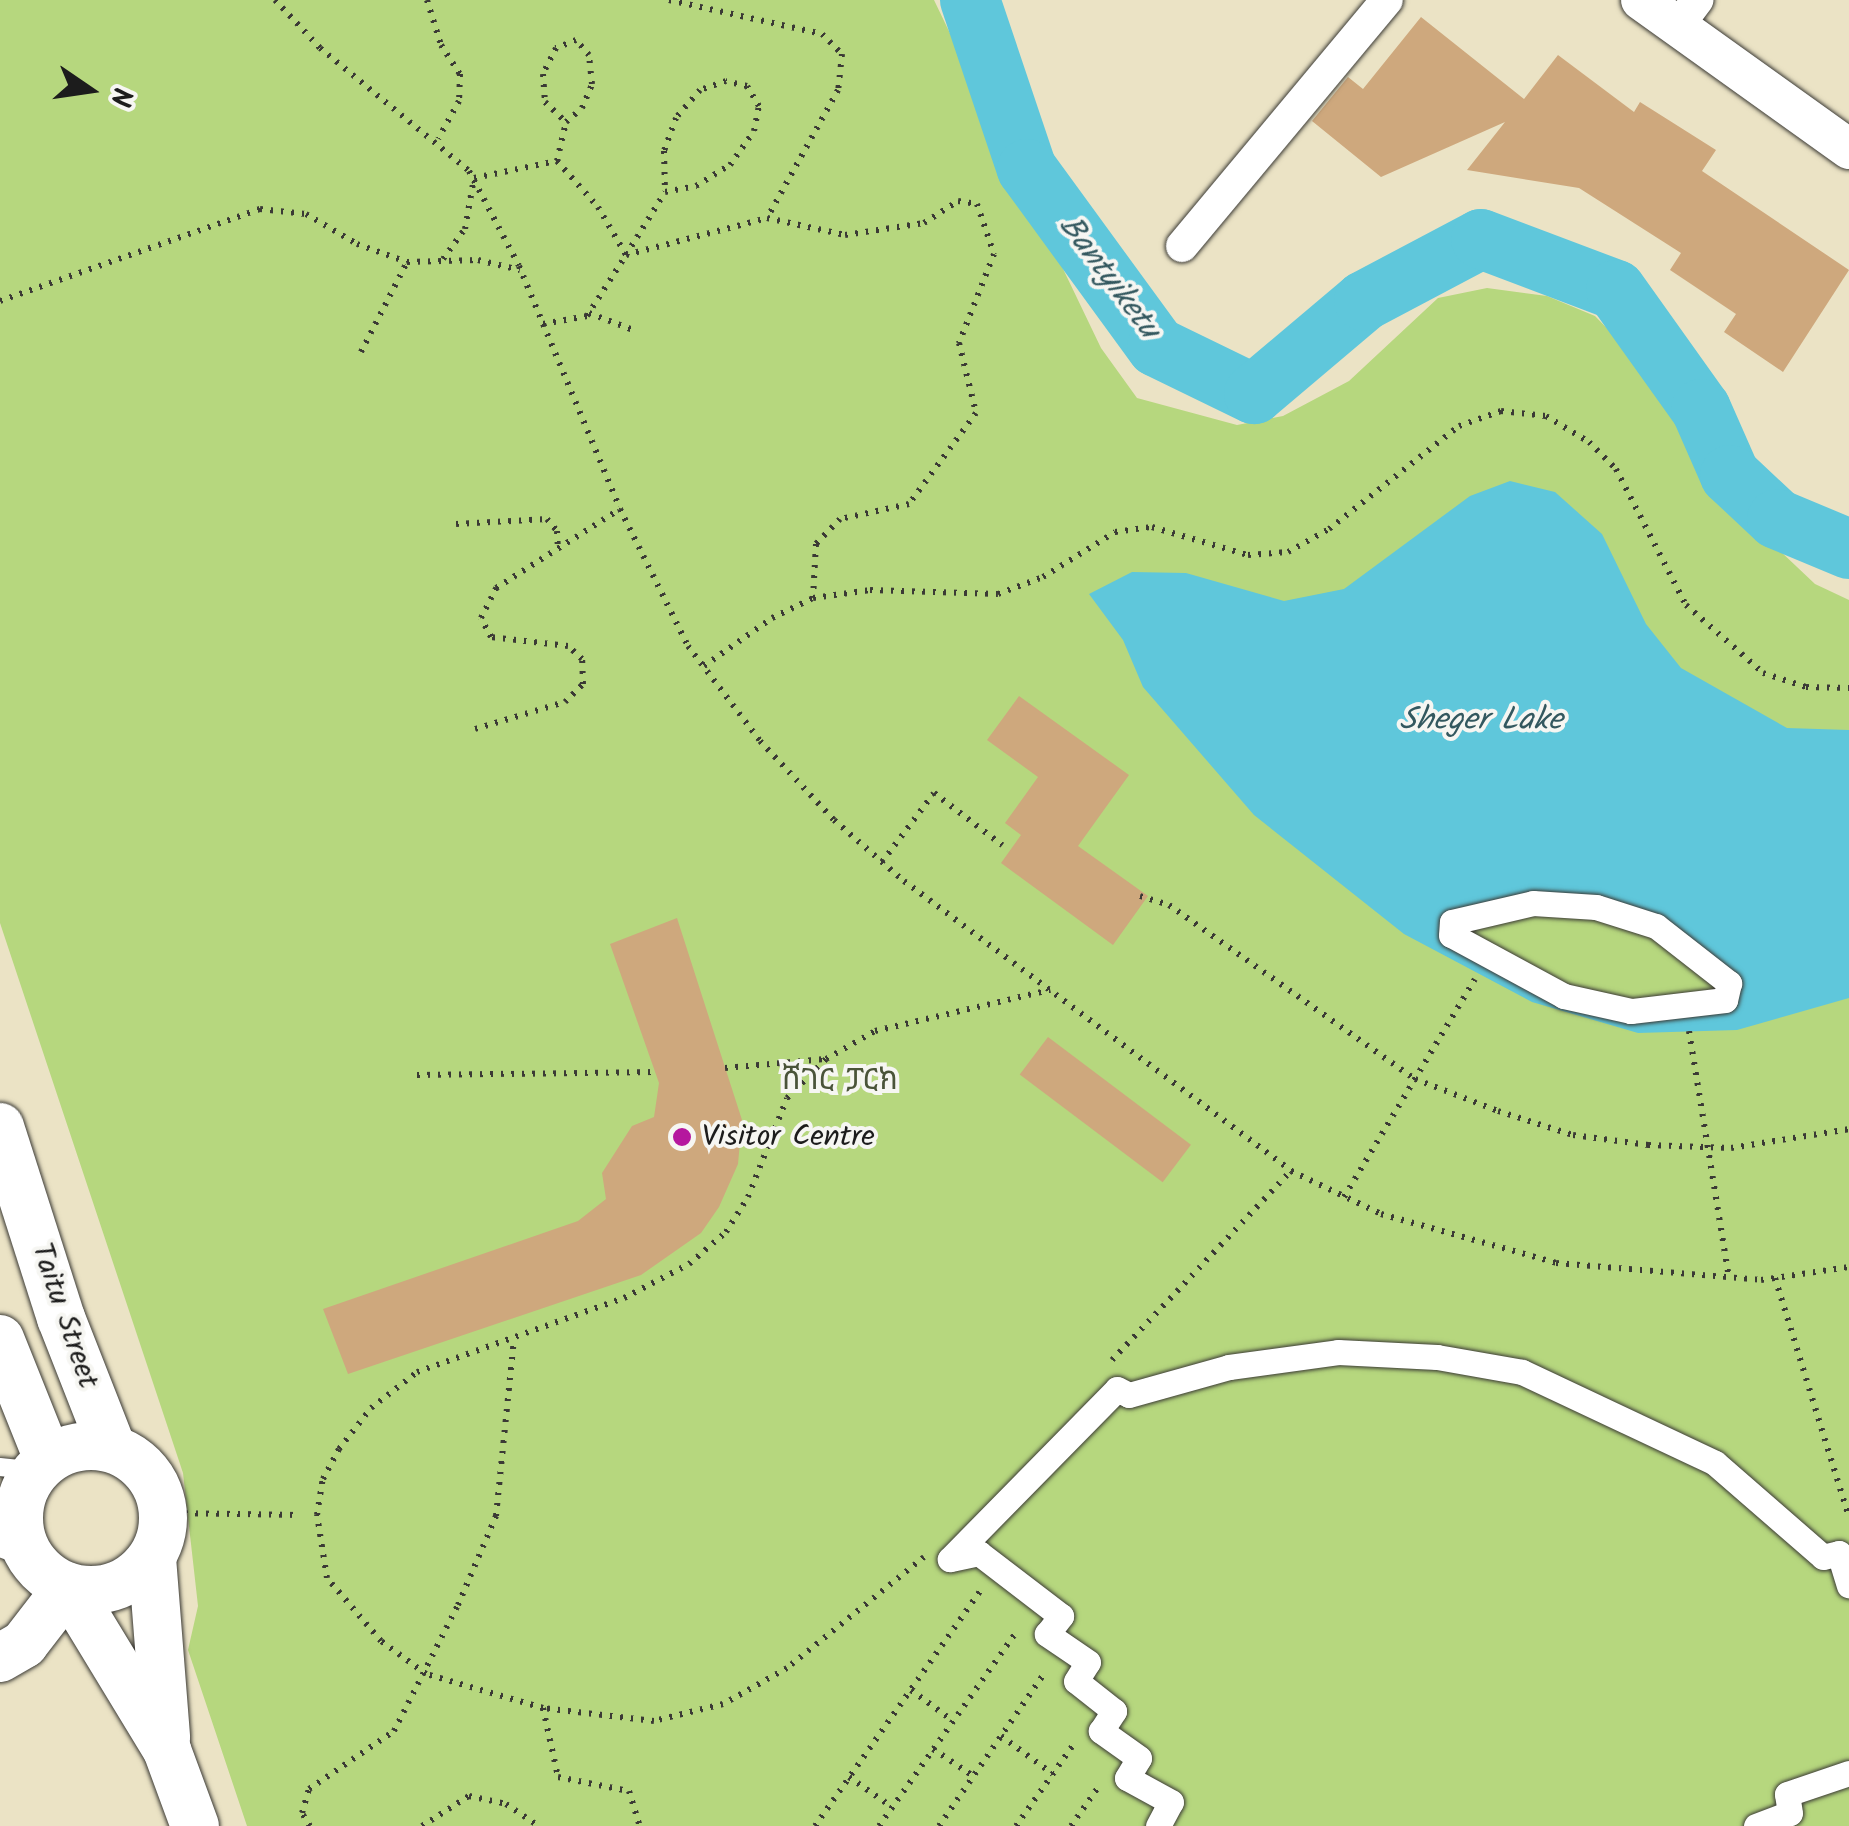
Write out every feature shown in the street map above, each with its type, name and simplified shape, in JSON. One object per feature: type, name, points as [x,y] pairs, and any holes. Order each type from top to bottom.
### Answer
[{"type":"main road","name":"Taitu Street","points":[[0,1128],[61,1318],[112,1448]]},
{"type":"main road","points":[[0,1658],[24,1644],[25,1569],[19,1514],[28,1466],[4,1363]]},
{"type":"main road","points":[[28,1466],[71,1448],[112,1448],[146,1470],[158,1535],[167,1750],[194,1826]]},
{"type":"main road","points":[[25,1569],[115,1586],[158,1535]]},
{"type":"main road","points":[[25,1569],[167,1750]]},
{"type":"street","points":[[1182,246],[1386,0]]},
{"type":"street","points":[[1641,0],[1687,14],[1849,149]]},
{"type":"street","points":[[1533,903],[1596,906],[1656,926],[1729,983],[1725,1000],[1684,1005],[1631,1011],[1581,1000],[1451,935],[1452,922],[1533,903]]},
{"type":"street","points":[[1158,1826],[1171,1802],[1128,1778],[1140,1758],[1100,1731],[1114,1712],[1076,1681],[1088,1662],[1047,1634],[1061,1616],[999,1564],[979,1553],[950,1559],[1117,1388],[1129,1395],[1229,1367],[1338,1352],[1437,1357],[1522,1372],[1715,1463],[1823,1557],[1839,1554],[1849,1586]]},
{"type":"street","points":[[1756,1826],[1790,1813],[1787,1794],[1849,1772]]},
{"type":"path","points":[[275,0],[320,48],[438,139],[474,178],[520,270],[620,510],[704,666],[760,740],[882,862],[1291,1171],[1344,1197],[1468,1242],[1556,1263],[1729,1278],[1775,1278],[1849,1267]]},
{"type":"path","points":[[427,0],[440,45],[460,74],[459,101],[438,139]]},
{"type":"path","points":[[669,0],[822,34],[842,54],[838,90],[767,218]]},
{"type":"path","points":[[556,162],[566,122],[592,84],[588,55],[576,40],[556,48],[543,74],[546,102],[566,122]]},
{"type":"path","points":[[589,313],[665,192],[664,151],[676,118],[700,90],[726,80],[747,86],[759,106],[754,131],[730,165],[696,186],[665,192]]},
{"type":"path","points":[[474,178],[556,162]]},
{"type":"path","points":[[556,162],[598,207],[626,255]]},
{"type":"path","points":[[443,260],[465,229],[474,178]]},
{"type":"path","points":[[626,255],[767,218],[845,236],[924,224],[958,201],[978,204],[994,254],[959,343],[976,413],[909,504],[840,519],[816,544],[814,598]]},
{"type":"path","points":[[0,301],[260,208],[306,214],[356,244],[407,262],[443,260],[520,270]]},
{"type":"path","points":[[360,352],[407,262]]},
{"type":"path","points":[[542,324],[589,313],[632,330]]},
{"type":"path","points":[[704,666],[772,618],[814,598],[870,590],[998,594],[1116,532],[1152,526],[1248,555],[1288,552],[1329,529],[1458,426],[1501,411],[1546,416],[1589,442],[1616,469],[1686,605],[1763,673],[1806,687],[1849,688]]},
{"type":"path","points":[[475,730],[565,702],[583,684],[582,659],[568,646],[491,637],[481,618],[496,588],[620,510]]},
{"type":"path","points":[[456,524],[547,519],[557,531],[558,549]]},
{"type":"path","points":[[882,862],[934,793],[1002,845]]},
{"type":"path","points":[[1140,896],[1169,905],[1416,1079],[1573,1135],[1708,1146],[1849,1129]]},
{"type":"path","points":[[1344,1197],[1477,976]]},
{"type":"path","points":[[938,1542],[900,1581],[787,1668],[723,1704],[654,1721],[544,1708],[426,1674],[381,1641],[326,1578],[318,1515],[323,1479],[371,1408],[417,1372],[514,1340],[657,1281],[689,1264],[726,1232],[748,1196],[787,1098],[826,1059],[875,1032],[1050,990]]},
{"type":"path","points":[[1690,1033],[1729,1278]]},
{"type":"path","points":[[725,1068],[826,1059]]},
{"type":"path","points":[[417,1075],[656,1072]]},
{"type":"path","points":[[1108,1365],[1291,1171]]},
{"type":"path","points":[[1775,1278],[1849,1517]]},
{"type":"path","points":[[310,1826],[302,1813],[309,1789],[394,1732],[426,1674],[496,1516],[514,1340]]},
{"type":"path","points":[[158,1535],[299,1515]]},
{"type":"path","points":[[815,1826],[999,1564]]},
{"type":"path","points":[[879,1826],[1040,1599]]},
{"type":"path","points":[[939,1826],[1064,1645]]},
{"type":"path","points":[[911,1690],[953,1721]]},
{"type":"path","points":[[1016,1826],[1103,1703]]},
{"type":"path","points":[[544,1708],[558,1777],[629,1791],[640,1826]]},
{"type":"path","points":[[1001,1736],[1053,1774]]},
{"type":"path","points":[[933,1749],[973,1777]]},
{"type":"path","points":[[849,1777],[892,1807]]},
{"type":"path","points":[[422,1826],[469,1796],[506,1804],[539,1826]]},
{"type":"green space","name":"ሸገር ፓርክ","points":[[0,0],[934,0],[1101,348],[1137,398],[1237,425],[1283,416],[1349,381],[1438,298],[1487,288],[1547,296],[1595,316],[1629,351],[1738,511],[1815,584],[1849,600],[1849,1826],[247,1826],[188,1650],[198,1606],[183,1473],[0,923]]},
{"type":"water","name":"Sheger Lake","points":[[1510,481],[1555,492],[1602,534],[1646,624],[1681,668],[1787,728],[1849,730],[1849,998],[1737,1030],[1638,1033],[1532,1002],[1404,934],[1254,815],[1143,687],[1123,640],[1089,594],[1132,572],[1186,573],[1284,601],[1344,589],[1470,496]],"holes":[[[1533,903],[1656,926],[1728,983],[1725,1000],[1631,1011],[1451,935]]]},
{"type":"building","points":[[1421,17],[1524,99],[1558,55],[1634,112],[1640,102],[1716,150],[1702,171],[1849,270],[1783,372],[1724,332],[1736,314],[1670,270],[1681,253],[1579,188],[1467,170],[1505,122],[1381,177],[1312,121],[1348,77],[1363,89]]},
{"type":"building","points":[[1019,696],[1129,775],[1078,846],[1148,896],[1113,945],[1001,863],[1021,835],[1005,823],[1038,777],[987,740]]},
{"type":"building","name":"Visitor Centre","points":[[677,918],[742,1120],[738,1164],[719,1207],[701,1233],[641,1275],[348,1374],[323,1309],[578,1221],[606,1199],[602,1173],[632,1126],[654,1117],[659,1083],[610,944]]},
{"type":"building","points":[[1048,1037],[1191,1145],[1163,1182],[1020,1075]]},
{"type":"waterway","name":"Bantyiketu","points":[[970,0],[1027,169],[1157,347],[1254,394],[1364,301],[1481,239],[1616,290],[1701,409],[1730,475],[1777,519],[1849,549]]},
{"type":"place","name":"Visitor Centre","points":[[682,1137]]}]
